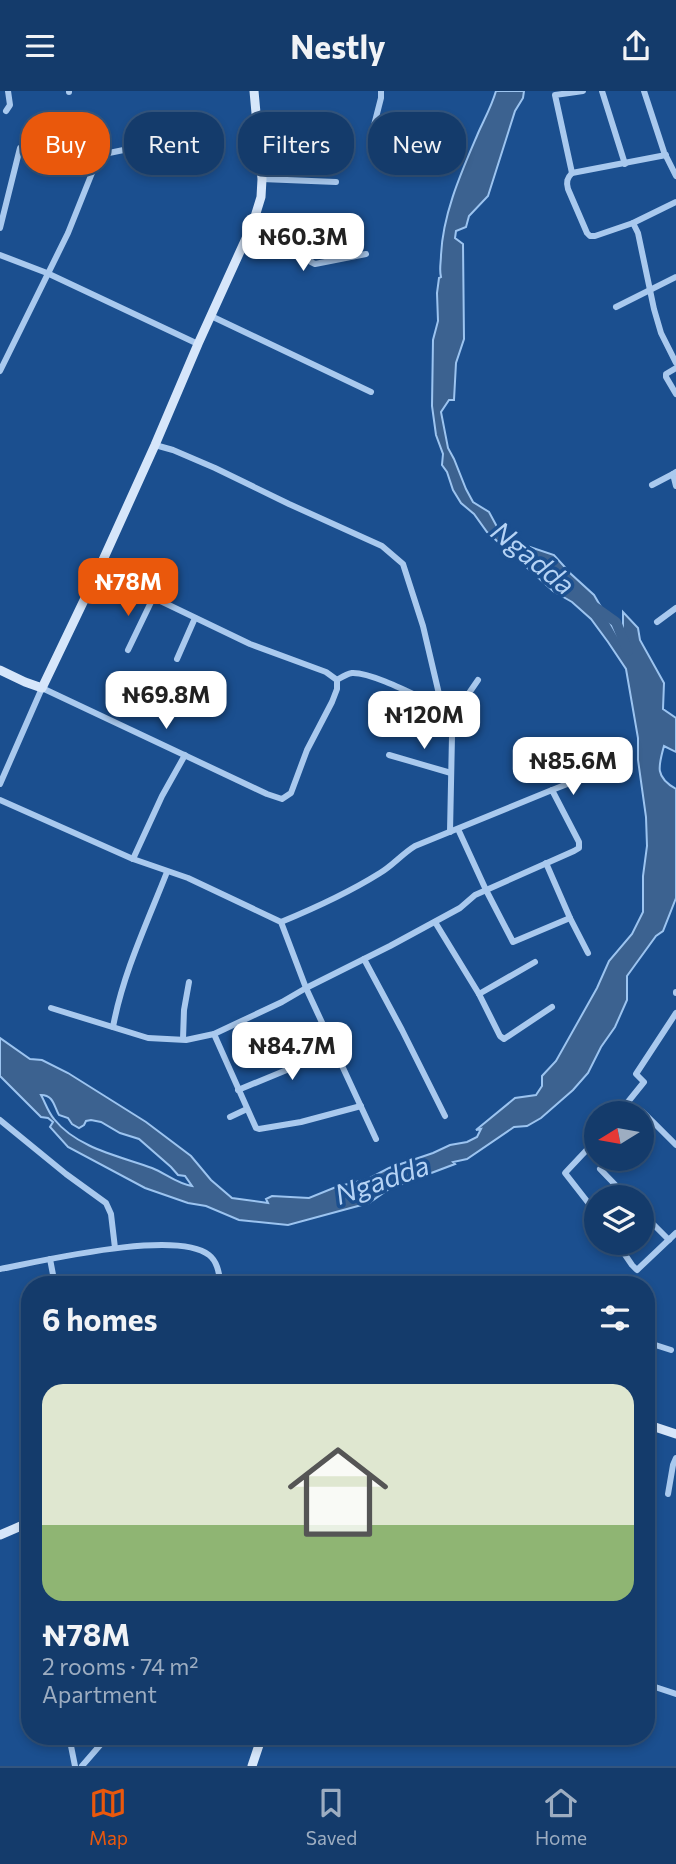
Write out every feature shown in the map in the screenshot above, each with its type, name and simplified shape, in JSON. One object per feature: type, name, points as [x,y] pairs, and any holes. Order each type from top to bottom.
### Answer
[{"type":"street","points":[[6,111],[10,105],[8,91]]},
{"type":"street","points":[[0,784],[155,445],[257,211],[262,179],[254,91]]},
{"type":"street","points":[[377,112],[381,91]]},
{"type":"street","points":[[572,173],[555,95],[583,91]]},
{"type":"street","points":[[602,91],[625,164]]},
{"type":"street","points":[[644,91],[676,176]]},
{"type":"street","points":[[0,228],[20,148]]},
{"type":"street","points":[[0,371],[68,233],[94,168],[104,154],[124,150]]},
{"type":"street","points":[[666,155],[572,173],[566,183],[590,236],[633,223],[676,202]]},
{"type":"street","points":[[262,179],[336,182]]},
{"type":"street","points":[[633,223],[638,233],[661,333],[676,366],[666,374],[676,394]]},
{"type":"street","points":[[242,247],[277,245],[308,249],[315,264],[366,254]]},
{"type":"street","points":[[0,255],[47,273],[198,344]]},
{"type":"street","points":[[616,307],[676,277]]},
{"type":"street","points":[[211,316],[371,392]]},
{"type":"street","points":[[155,445],[215,468],[382,546],[404,564],[452,736],[450,832]]},
{"type":"street","points":[[652,485],[675,473],[676,486]]},
{"type":"street","points":[[98,572],[250,644],[326,671],[337,680]]},
{"type":"street","points":[[128,650],[153,598]]},
{"type":"street","points":[[657,622],[676,608]]},
{"type":"street","points":[[177,659],[195,618]]},
{"type":"street","points":[[0,670],[282,799],[291,793],[307,750],[332,702],[337,680]]},
{"type":"street","points":[[337,680],[349,673],[357,673],[443,707],[467,696],[478,680]]},
{"type":"street","points":[[134,859],[162,796],[185,755]]},
{"type":"street","points":[[389,755],[451,773]]},
{"type":"street","points":[[281,922],[326,904],[382,872],[415,846],[585,777]]},
{"type":"street","points":[[51,1007],[148,1038],[183,1039],[214,1034],[282,1002],[435,922],[460,908],[475,895],[579,848],[576,835],[552,790]]},
{"type":"street","points":[[0,800],[134,859],[188,878],[281,922],[306,988],[376,1139]]},
{"type":"street","points":[[458,829],[513,942],[570,918]]},
{"type":"street","points":[[546,863],[588,953]]},
{"type":"street","points":[[113,1027],[118,1002],[139,938],[167,872]]},
{"type":"street","points":[[435,922],[504,1039],[552,1007]]},
{"type":"street","points":[[364,959],[445,1116]]},
{"type":"street","points":[[479,994],[536,962]]},
{"type":"street","points":[[183,1039],[189,982]]},
{"type":"street","points":[[628,1101],[643,1082],[636,1074],[676,1013]]},
{"type":"street","points":[[214,1034],[256,1128],[301,1122],[361,1106]]},
{"type":"street","points":[[238,1090],[335,1050]]},
{"type":"street","points":[[230,1117],[247,1109]]},
{"type":"street","points":[[0,1120],[106,1203],[111,1214],[115,1248]]},
{"type":"street","points":[[654,1123],[676,1146]]},
{"type":"street","points":[[584,1153],[565,1173],[584,1198]]},
{"type":"street","points":[[602,1171],[615,1185]]},
{"type":"street","points":[[654,1225],[669,1240]]},
{"type":"street","points":[[654,1254],[676,1233]]},
{"type":"street","points":[[0,1269],[115,1248],[176,1245],[206,1252],[216,1263],[219,1276]]},
{"type":"street","points":[[625,1255],[637,1270],[653,1255]]},
{"type":"street","points":[[50,1259],[53,1276]]},
{"type":"street","points":[[655,1345],[671,1350]]},
{"type":"street","points":[[655,1427],[676,1434]]},
{"type":"street","points":[[668,1494],[676,1458]]},
{"type":"street","points":[[0,1535],[21,1526]]},
{"type":"street","points":[[655,1686],[676,1694]]},
{"type":"street","points":[[71,1745],[75,1766]]},
{"type":"street","points":[[82,1766],[100,1745]]},
{"type":"street","points":[[252,1766],[259,1745]]},
{"type":"water","points":[[496,91],[524,91],[488,196],[469,216],[466,227],[456,231],[455,238],[463,244],[464,339],[456,363],[454,400],[449,400],[441,412],[448,448],[473,502],[489,512],[503,538],[554,555],[594,595],[623,645],[623,612],[638,628],[640,640],[664,683],[663,709],[676,718],[676,752],[664,746],[660,771],[664,780],[676,789],[676,898],[663,931],[656,936],[627,976],[627,1000],[615,1027],[588,1073],[541,1118],[527,1126],[514,1127],[467,1159],[453,1162],[455,1164],[389,1189],[369,1203],[288,1225],[239,1220],[206,1206],[188,1203],[145,1188],[68,1147],[50,1127],[53,1122],[41,1117],[0,1076],[0,1038],[30,1059],[42,1060],[68,1073],[146,1122],[191,1156],[211,1180],[232,1198],[268,1203],[266,1199],[272,1196],[309,1198],[336,1187],[368,1179],[389,1168],[450,1145],[467,1142],[477,1137],[481,1129],[476,1130],[515,1098],[536,1095],[542,1086],[542,1076],[556,1061],[609,961],[632,934],[643,912],[646,817],[638,760],[638,738],[626,669],[591,619],[572,602],[553,591],[487,532],[474,514],[461,503],[442,465],[443,454],[436,435],[432,406],[433,340],[438,321],[437,293],[441,277],[445,223],[461,175],[466,175],[466,161]],"holes":[[[41,1095],[49,1097],[59,1115],[68,1118],[79,1128],[91,1120],[139,1139],[178,1175],[185,1176],[192,1186],[152,1168],[99,1150],[74,1137],[52,1116]]]},
{"type":"waterway","name":"Ngadda","points":[[595,607],[616,622],[628,651]]}]
